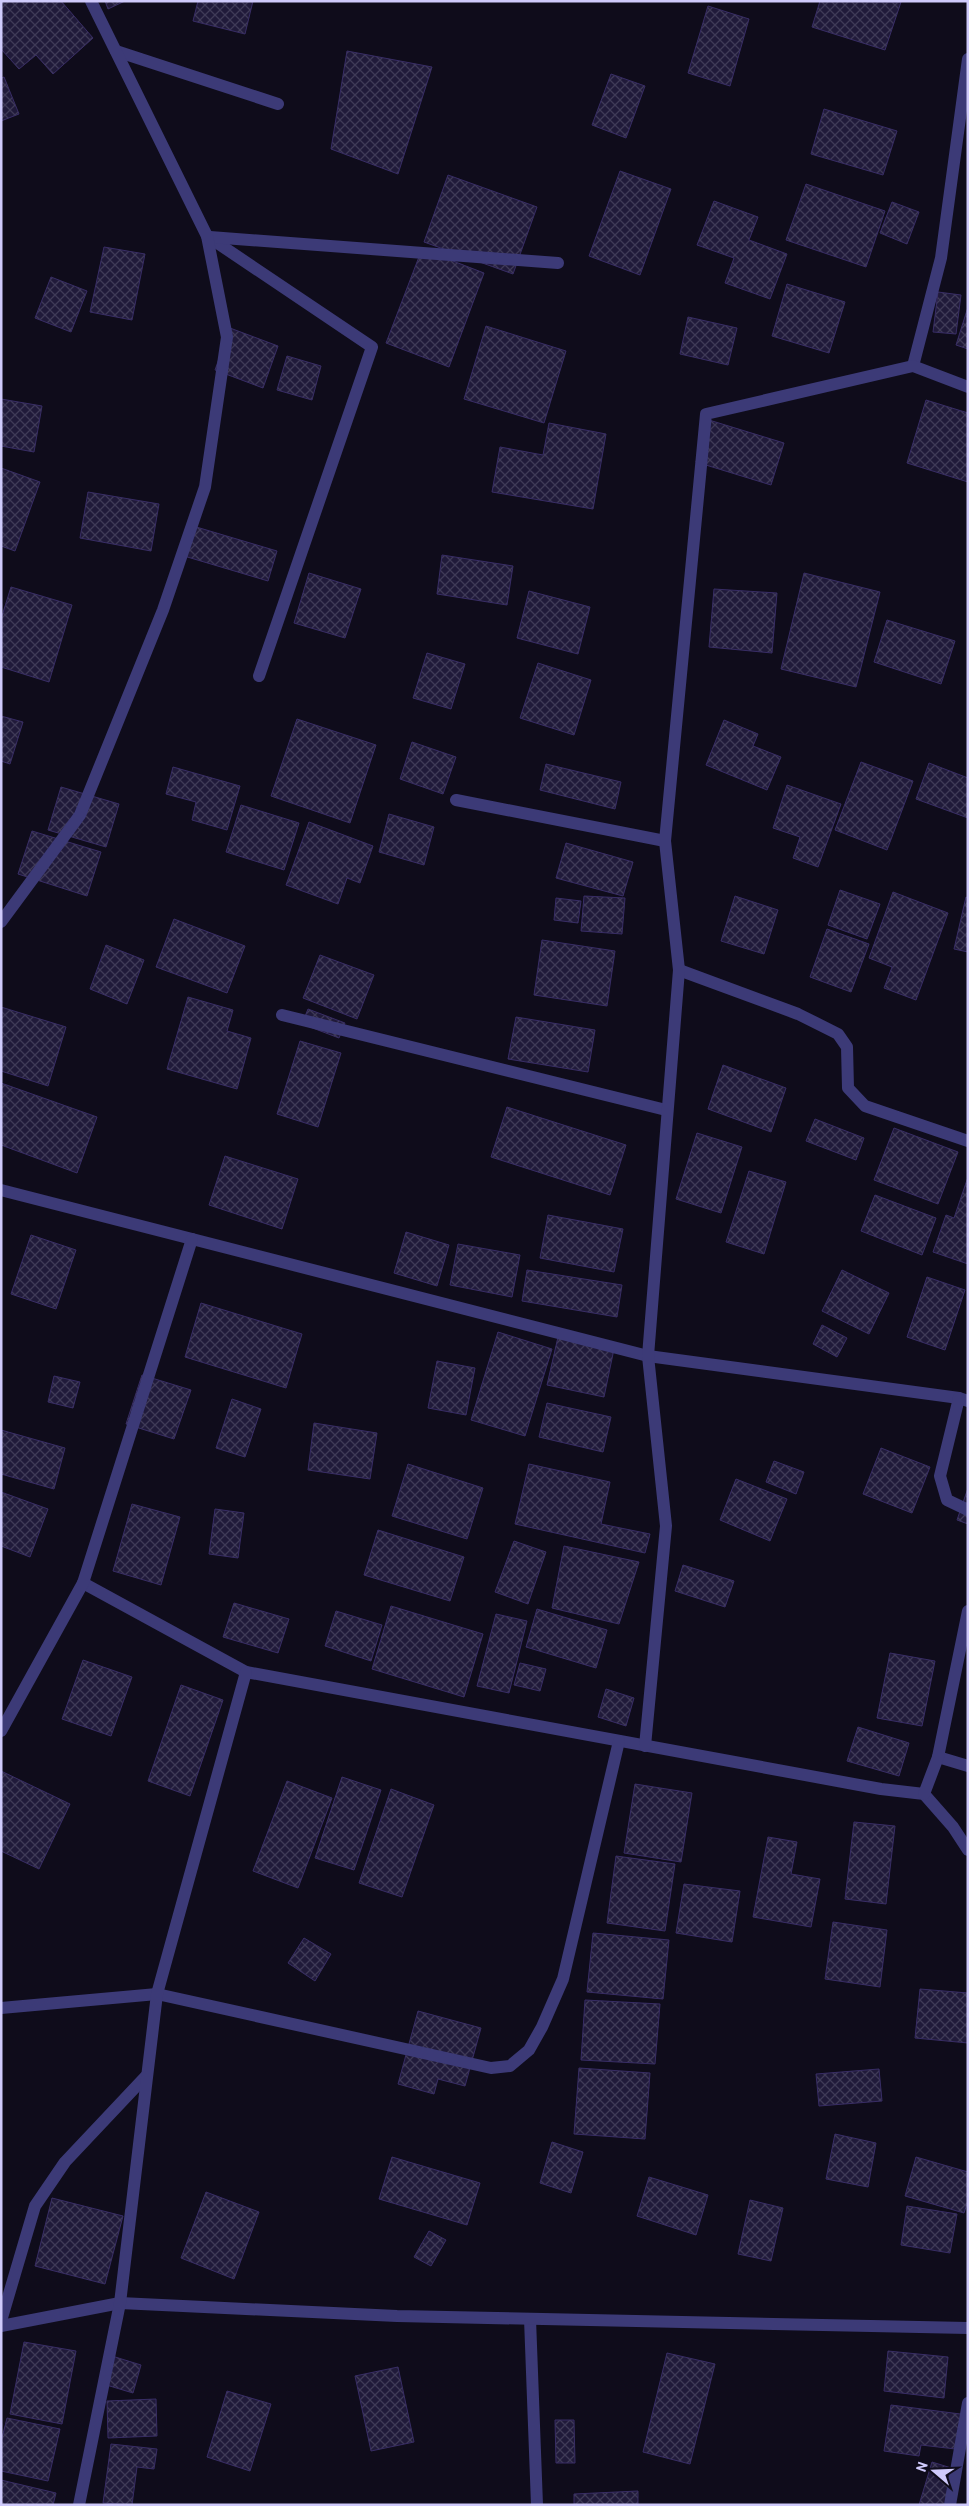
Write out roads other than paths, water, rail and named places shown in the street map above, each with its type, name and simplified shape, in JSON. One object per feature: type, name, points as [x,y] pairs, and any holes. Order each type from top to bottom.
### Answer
[{"type":"street","points":[[1,922],[80,815],[163,610],[205,486],[227,337],[207,236],[91,1]]},
{"type":"street","points":[[116,51],[278,104]]},
{"type":"street","points":[[913,366],[941,258],[968,59]]},
{"type":"street","points":[[207,236],[558,263]]},
{"type":"street","points":[[207,236],[372,347],[259,676]]},
{"type":"street","points":[[645,1746],[666,1526],[648,1356],[666,1110],[679,970],[665,841],[706,414],[913,366],[968,387]]},
{"type":"street","points":[[456,800],[665,841]]},
{"type":"street","points":[[679,970],[798,1014],[838,1034],[847,1047],[848,1088],[865,1106],[968,1141]]},
{"type":"street","points":[[282,1015],[666,1110]]},
{"type":"street","points":[[1,1190],[648,1356],[964,1399],[940,1476],[947,1500],[968,1510]]},
{"type":"street","points":[[1,1731],[83,1583],[192,1239]]},
{"type":"street","points":[[83,1583],[246,1672],[881,1789],[924,1794],[953,1827],[968,1850]]},
{"type":"street","points":[[924,1794],[938,1757],[968,1611]]},
{"type":"street","points":[[79,2505],[120,2303],[157,1994],[246,1672]]},
{"type":"street","points":[[1,2008],[157,1994],[491,2068],[510,2066],[529,2050],[542,2027],[563,1978],[619,1741]]},
{"type":"street","points":[[938,1757],[968,1766]]},
{"type":"street","points":[[1,2321],[35,2206],[65,2162],[147,2075]]},
{"type":"street","points":[[1,2326],[120,2303],[397,2316],[968,2328]]},
{"type":"street","points":[[530,2319],[537,2505]]},
{"type":"street","points":[[950,2505],[968,2403]]}]
